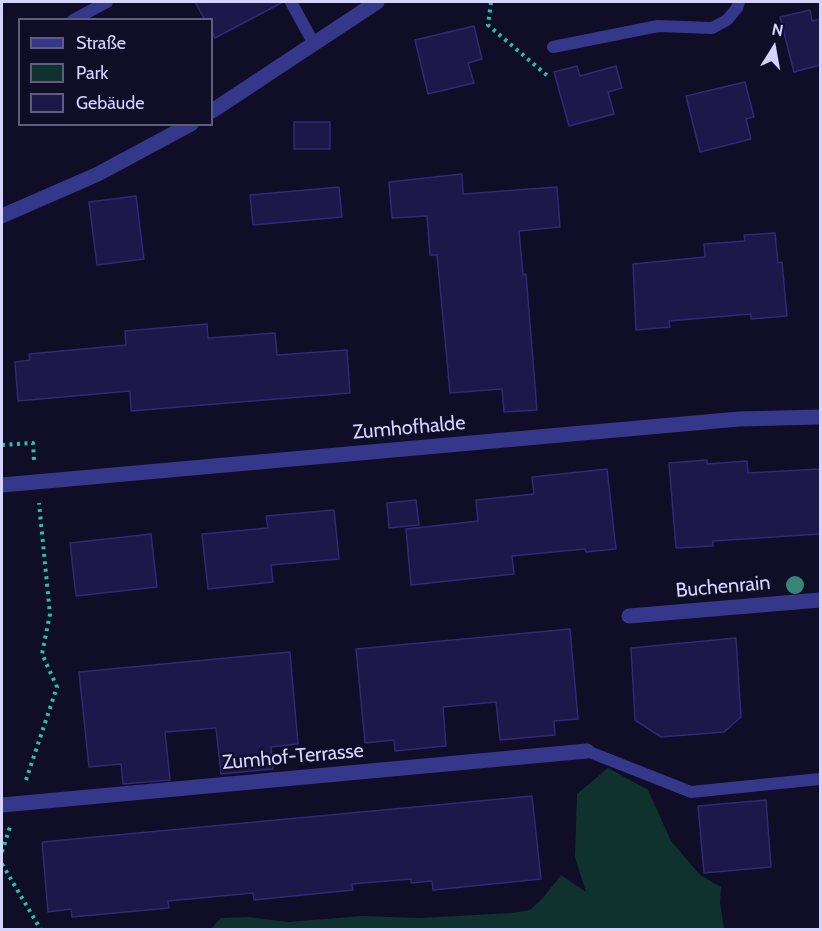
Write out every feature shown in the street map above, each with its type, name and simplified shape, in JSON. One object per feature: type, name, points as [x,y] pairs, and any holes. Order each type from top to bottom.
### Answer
[{"type":"street","points":[[213,110],[376,2]]},
{"type":"street","points":[[2,216],[98,174],[187,126]]},
{"type":"street","name":"Zumhofhalde","points":[[2,485],[739,419],[820,417]]},
{"type":"street","name":"Buchenrain","points":[[629,616],[820,600]]},
{"type":"street","name":"Zumhof-Terrasse","points":[[2,805],[587,751]]},
{"type":"lane","points":[[77,18],[107,2]]},
{"type":"lane","points":[[291,2],[314,44]]},
{"type":"lane","points":[[553,47],[658,26],[711,28],[727,20],[739,2]]},
{"type":"lane","points":[[587,751],[691,792],[820,778]]},
{"type":"path","points":[[491,2],[488,25],[550,78]]},
{"type":"path","points":[[2,445],[33,443],[35,466]]},
{"type":"path","points":[[26,781],[57,687],[42,654],[50,614],[39,500]]},
{"type":"path","points":[[2,852],[12,819]]},
{"type":"path","points":[[2,864],[41,930]]},
{"type":"green space","points":[[608,768],[648,790],[671,841],[700,875],[721,887],[720,903],[724,929],[211,929],[221,918],[248,917],[288,922],[362,916],[420,918],[512,913],[530,910],[561,875],[586,892],[575,857],[577,794]]},
{"type":"building","points":[[195,2],[283,2],[215,38],[213,18],[204,18]]},
{"type":"building","points":[[810,10],[812,21],[820,19],[820,65],[794,72],[780,17]]},
{"type":"building","points":[[474,26],[482,59],[468,63],[474,83],[428,94],[415,40]]},
{"type":"building","points":[[577,66],[580,76],[616,66],[622,88],[608,92],[614,114],[569,126],[554,72]]},
{"type":"building","points":[[745,82],[754,117],[746,119],[751,139],[700,152],[686,96]]},
{"type":"building","points":[[294,122],[330,122],[330,149],[294,149]]},
{"type":"building","points":[[462,174],[463,194],[557,187],[560,227],[519,231],[523,275],[526,274],[537,410],[504,412],[502,389],[450,393],[437,255],[430,255],[427,216],[392,218],[389,182]]},
{"type":"building","points":[[339,187],[342,217],[253,225],[250,195]]},
{"type":"building","points":[[136,196],[144,259],[97,265],[89,202]]},
{"type":"building","points":[[775,233],[778,263],[782,262],[787,316],[751,319],[751,314],[669,321],[670,327],[636,330],[633,264],[705,257],[704,244],[745,241],[744,235]]},
{"type":"building","points":[[207,324],[208,338],[275,333],[277,355],[347,350],[350,393],[131,411],[130,391],[18,401],[15,362],[30,360],[29,354],[126,345],[125,331]]},
{"type":"building","points":[[707,460],[707,464],[747,461],[748,473],[820,469],[820,534],[713,541],[713,546],[676,548],[669,463]]},
{"type":"building","points":[[607,469],[616,549],[586,552],[585,549],[512,556],[514,574],[411,585],[406,529],[478,521],[476,500],[534,494],[532,477]]},
{"type":"building","points":[[416,500],[419,525],[389,528],[387,503]]},
{"type":"building","points":[[334,510],[339,559],[271,565],[273,582],[208,589],[202,534],[268,528],[266,516]]},
{"type":"building","points":[[151,534],[157,587],[76,596],[70,543]]},
{"type":"building","points":[[570,629],[578,719],[554,721],[555,735],[500,740],[496,702],[443,707],[446,746],[395,751],[394,740],[365,743],[356,649]]},
{"type":"building","points":[[736,638],[741,717],[724,732],[661,737],[635,720],[631,648]]},
{"type":"building","points":[[290,652],[298,744],[271,747],[273,769],[221,774],[216,728],[165,732],[170,780],[123,784],[121,764],[89,767],[79,672]]},
{"type":"building","points":[[532,796],[541,879],[433,890],[432,881],[411,883],[411,879],[352,884],[353,890],[254,900],[253,893],[168,901],[169,908],[72,917],[71,909],[48,912],[42,842]]},
{"type":"building","points":[[766,800],[771,867],[704,873],[698,806]]}]
